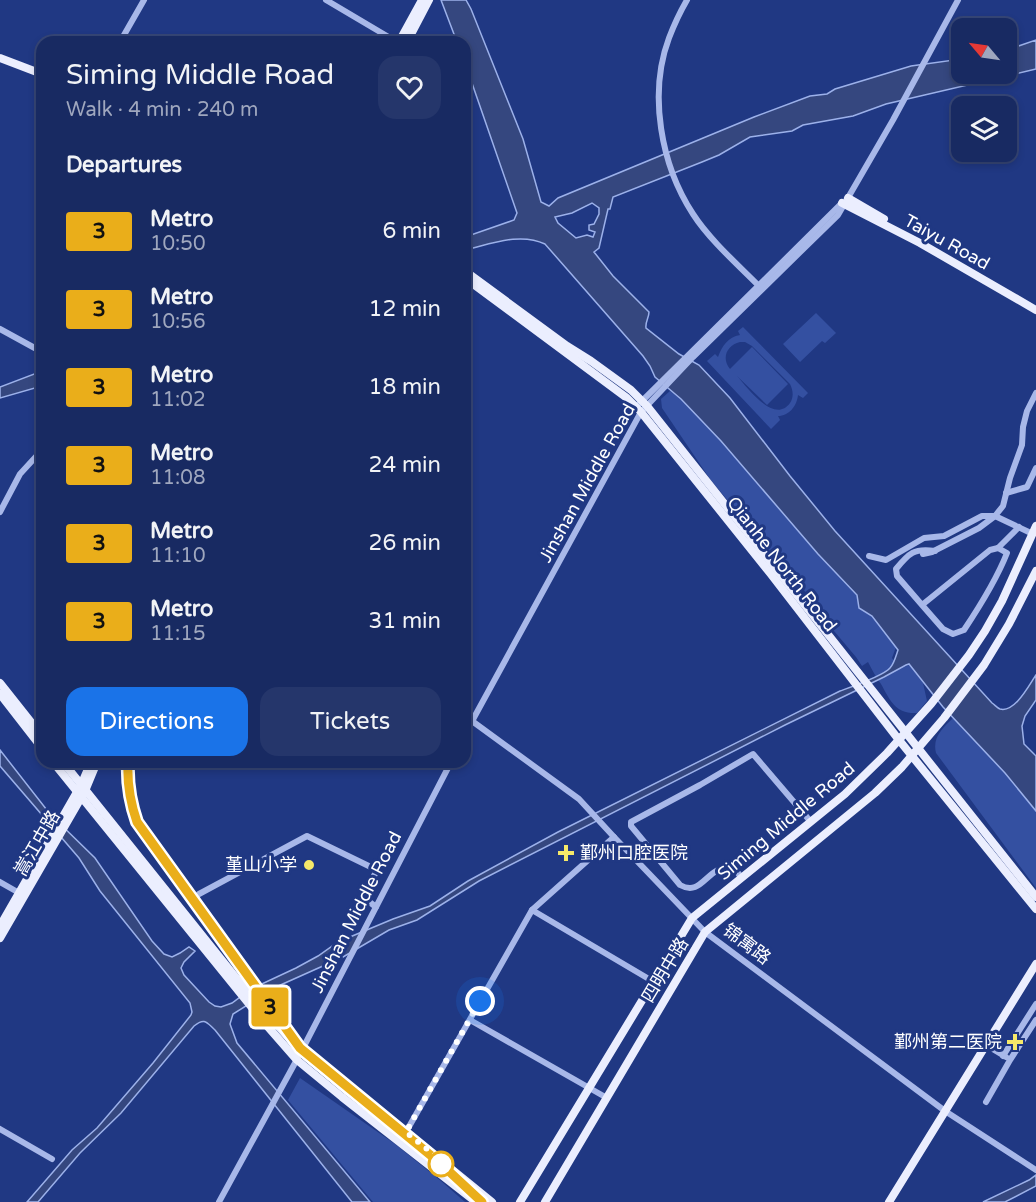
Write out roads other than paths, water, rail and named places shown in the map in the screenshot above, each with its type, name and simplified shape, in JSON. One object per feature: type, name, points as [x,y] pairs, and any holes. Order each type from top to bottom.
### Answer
[{"type":"main road","points":[[402,36],[425,1]]},
{"type":"main road","points":[[410,36],[425,1]]},
{"type":"main road","points":[[0,56],[36,70]]},
{"type":"main road","name":"Taiyu Road","points":[[845,202],[1036,308]]},
{"type":"main road","name":"Qianhe North Road","points":[[471,275],[631,390],[641,407],[763,563],[849,668],[874,693],[1036,897]]},
{"type":"main road","name":"Qianhe North Road","points":[[471,282],[641,407]]},
{"type":"main road","name":"Siming Middle Road","points":[[520,1202],[692,918],[845,794],[931,704],[985,631],[1014,577],[1034,530]]},
{"type":"main road","name":"Siming Middle Road","points":[[705,932],[875,793],[902,767],[974,680],[1010,624],[1036,571]]},
{"type":"main road","name":"Qianhe North Road","points":[[849,668],[869,701],[911,756],[1036,909]]},
{"type":"main road","points":[[0,683],[36,728]]},
{"type":"main road","points":[[0,694],[36,740]]},
{"type":"main road","points":[[59,768],[81,791],[299,1056],[342,1097],[476,1202]]},
{"type":"main road","points":[[67,768],[81,791],[152,883],[238,989],[256,1006]]},
{"type":"main road","name":"嵩江中路","points":[[0,926],[50,852],[69,819],[89,768]]},
{"type":"main road","name":"嵩江中路","points":[[0,938],[21,894],[94,768]]},
{"type":"main road","name":"四明中路","points":[[545,1202],[705,932]]},
{"type":"main road","points":[[889,1202],[1036,964]]},
{"type":"main road","points":[[299,1056],[406,1132],[492,1202]]},
{"type":"street","points":[[123,36],[144,0]]},
{"type":"street","points":[[326,0],[388,36]]},
{"type":"street","points":[[687,0],[668,39],[661,69],[659,106],[664,147],[678,188],[694,216],[715,242],[758,285]]},
{"type":"street","name":"Jinshan Middle Road","points":[[472,721],[641,407],[838,215],[958,0]]},
{"type":"street","name":"Jinshan Middle Road","points":[[691,356],[758,285],[845,202]]},
{"type":"street","points":[[0,329],[36,349]]},
{"type":"street","points":[[923,554],[979,528],[995,516],[1003,506],[1022,445],[1027,411],[1036,393]]},
{"type":"street","points":[[0,512],[20,474],[36,457]]},
{"type":"street","points":[[1006,494],[1027,487],[1036,468]]},
{"type":"street","points":[[869,556],[886,560],[924,538],[944,536],[982,516],[995,516],[1019,528],[1034,530]]},
{"type":"street","points":[[922,605],[990,550],[998,548],[1019,528]]},
{"type":"street","points":[[935,550],[921,549],[908,555],[896,569],[897,576],[943,629],[953,634],[964,630],[1000,570],[1007,553],[998,548]]},
{"type":"street","points":[[1000,570],[1014,577]]},
{"type":"street","name":"锦寓路","points":[[472,721],[579,799],[705,932],[945,1111],[1036,1170]]},
{"type":"street","points":[[742,878],[733,867],[719,869],[695,888],[687,889],[680,885],[638,835],[631,826],[631,822],[753,754],[811,822]]},
{"type":"street","name":"Jinshan Middle Road","points":[[219,1202],[299,1056],[448,768]]},
{"type":"street","points":[[199,894],[307,836],[377,870],[363,897],[376,907]]},
{"type":"street","points":[[406,1132],[532,910],[614,837]]},
{"type":"street","points":[[0,882],[21,894]]},
{"type":"street","points":[[532,910],[654,982]]},
{"type":"street","points":[[1003,1056],[1035,1008]]},
{"type":"street","points":[[470,1020],[607,1098]]},
{"type":"street","points":[[986,1102],[1036,1020]]},
{"type":"street","points":[[986,1045],[1010,1060]]},
{"type":"street","points":[[0,1129],[52,1159]]},
{"type":"metro line","name":"3","points":[[128,768],[130,802],[137,822],[300,1048],[440,1163],[482,1202]]},
{"type":"place","name":"鄞州口腔医院","points":[[566,853]]},
{"type":"place","name":"堇山小学","points":[[309,865]]},
{"type":"place","name":"鄞州第二医院","points":[[1015,1042]]}]
